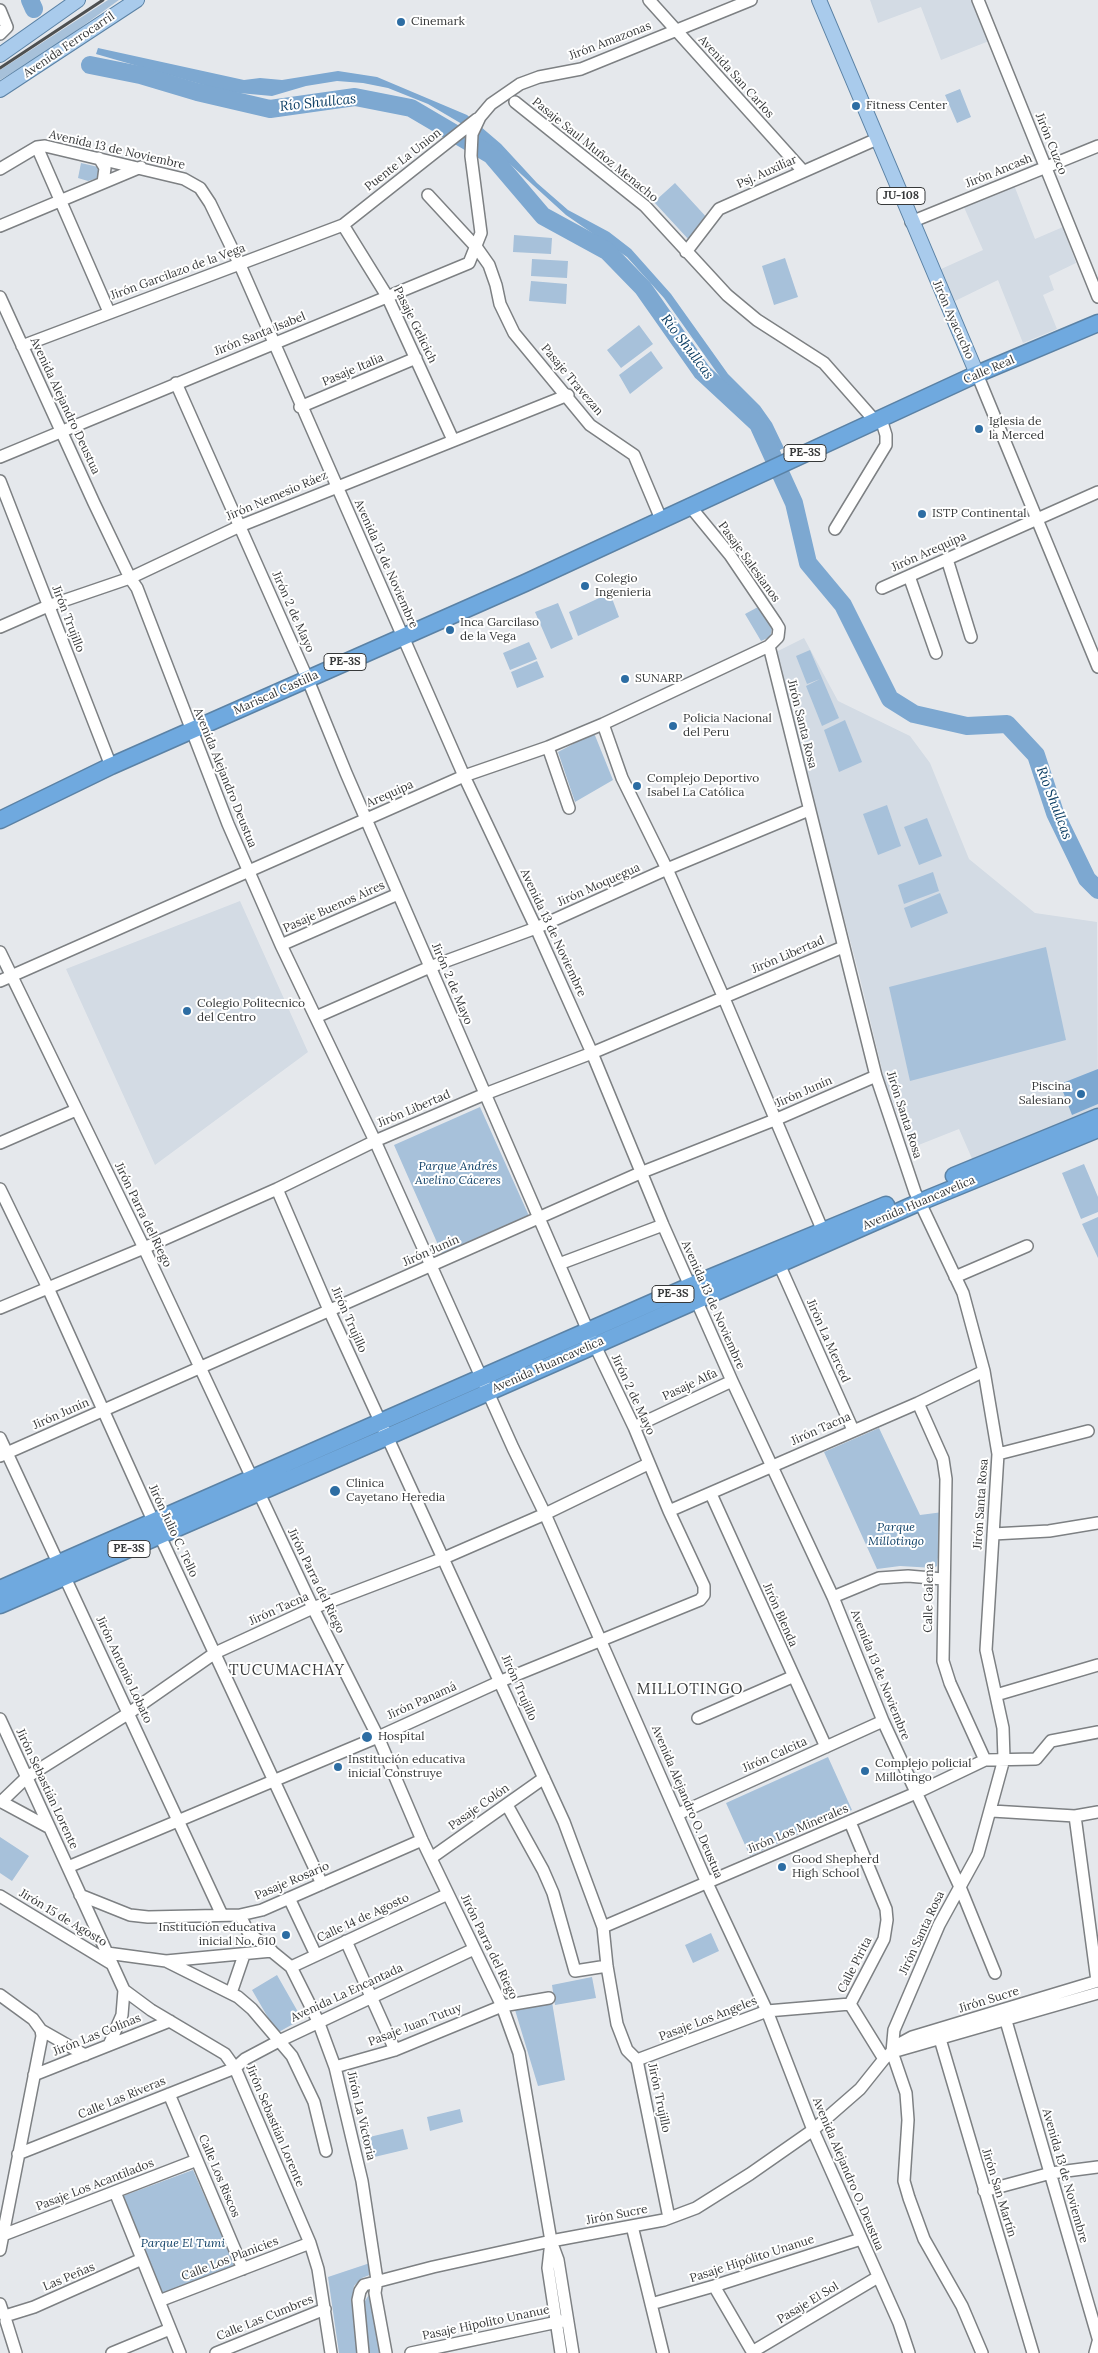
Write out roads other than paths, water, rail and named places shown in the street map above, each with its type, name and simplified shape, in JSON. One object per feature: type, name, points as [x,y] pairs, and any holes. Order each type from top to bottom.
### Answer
[{"type":"highway","name":"Calle Real","points":[[689,506],[977,374],[1098,323]]},
{"type":"highway","name":"Mariscal Castilla","points":[[0,820],[111,766],[525,583],[689,506]]},
{"type":"highway","name":"Avenida Huancavelica","points":[[0,1605],[63,1570],[1098,1117]]},
{"type":"highway","name":"Avenida Huancavelica","points":[[917,1197],[1098,1130]]},
{"type":"highway","name":"Avenida Huancavelica","points":[[693,1293],[779,1264],[825,1237]]},
{"type":"highway","name":"Avenida Huancavelica","points":[[0,1589],[63,1570]]},
{"type":"main road","points":[[1,51],[19,42],[78,0]]},
{"type":"main road","name":"Jirón Ayacucho","points":[[819,0],[911,222],[977,374]]},
{"type":"main road","name":"Avenida Ferrocarril","points":[[0,90],[136,1]]},
{"type":"street","name":"Avenida San Carlos","points":[[649,0],[803,171]]},
{"type":"street","name":"Jirón Amazonas","points":[[477,248],[481,233],[471,147],[472,134],[480,117],[491,104],[520,84],[539,77],[581,69],[751,0]]},
{"type":"street","name":"Jirón Cuzco","points":[[978,0],[1098,297]]},
{"type":"street","points":[[0,10],[7,27],[0,34]]},
{"type":"street","name":"Pasaje Saul Muñoz Menacho","points":[[515,102],[645,206],[727,295],[749,314],[824,363],[875,422]]},
{"type":"street","name":"Puente La Union","points":[[343,225],[480,117]]},
{"type":"street","name":"Psj. Auxiliar","points":[[686,252],[719,209],[876,139]]},
{"type":"street","name":"Avenida 13 de Noviembre","points":[[0,169],[37,147],[46,146],[184,179],[200,188],[210,203],[240,265],[300,407],[464,776],[536,928],[592,1053],[640,1174],[732,1381],[833,1597],[883,1721],[960,1887],[995,1972]]},
{"type":"street","name":"Jirón Ancash","points":[[911,222],[1098,146]]},
{"type":"street","points":[[37,147],[108,312]]},
{"type":"street","points":[[99,158],[105,168],[103,183]]},
{"type":"street","points":[[0,226],[140,167]]},
{"type":"street","name":"Pasaje Travezan","points":[[428,195],[477,248],[489,265],[500,304],[514,333],[568,395],[590,425],[634,455],[661,519]]},
{"type":"street","name":"Jirón Garcilazo de la Vega","points":[[22,346],[343,225]]},
{"type":"street","name":"Pasaje Gelicich","points":[[343,225],[387,296],[454,440]]},
{"type":"street","name":"Jirón Santa Isabel","points":[[0,457],[469,263],[477,248]]},
{"type":"street","name":"Avenida Alejandro Deustua","points":[[0,297],[130,578],[137,588],[190,730],[248,871],[432,1266]]},
{"type":"street","name":"Pasaje Italia","points":[[300,407],[416,358]]},
{"type":"street","name":"Jirón Ayacucho","points":[[977,374],[1036,518],[1097,659]]},
{"type":"street","name":"Jirón 2 de Mayo","points":[[176,383],[308,680],[366,820],[591,1338],[634,1427],[648,1464],[704,1586],[704,1594]]},
{"type":"street","name":"Jirón Nemesio Ráez","points":[[0,627],[48,606],[130,578],[240,526],[568,395]]},
{"type":"street","points":[[835,529],[886,445],[886,435],[875,422]]},
{"type":"street","name":"Jirón Trujillo","points":[[0,481],[111,766]]},
{"type":"street","name":"Jirón Arequipa","points":[[882,588],[1098,492]]},
{"type":"street","name":"Pasaje Salesianos","points":[[689,506],[730,555],[779,628],[778,637]]},
{"type":"street","points":[[947,559],[971,637]]},
{"type":"street","points":[[909,576],[936,653]]},
{"type":"street","name":"Arequipa","points":[[12,976],[464,776],[548,747],[603,724],[769,646],[778,637]]},
{"type":"street","name":"Jirón Santa Rosa","points":[[769,646],[876,1076],[917,1197],[963,1293],[984,1371],[998,1454],[986,1650],[1003,1728],[1004,1760],[992,1811],[978,1854],[939,1925],[894,2030],[888,2056],[906,2093],[908,2120],[904,2180],[908,2198],[924,2239],[962,2306],[982,2353]]},
{"type":"street","points":[[603,724],[622,778],[667,869],[777,1119],[825,1237]]},
{"type":"street","points":[[548,747],[569,808]]},
{"type":"street","name":"Jirón Moquegua","points":[[316,1017],[430,968],[536,928],[667,869],[809,810]]},
{"type":"street","name":"Pasaje Buenos Aires","points":[[281,945],[398,894]]},
{"type":"street","name":"Jirón Libertad","points":[[0,1308],[144,1248],[276,1189],[375,1141],[485,1094],[592,1053],[843,946]]},
{"type":"street","name":"Jirón Parra del Riego","points":[[0,952],[144,1248],[313,1608],[378,1736],[422,1840],[502,2006],[519,2053],[551,2241],[558,2260],[561,2353]]},
{"type":"street","points":[[0,981],[12,976]]},
{"type":"street","name":"Jirón Junín","points":[[4,1454],[640,1174],[777,1119],[876,1076]]},
{"type":"street","points":[[0,1144],[76,1110]]},
{"type":"street","name":"Jirón Julio C. Tello","points":[[0,1189],[48,1288],[214,1653],[322,1884]]},
{"type":"street","name":"Jirón Trujillo","points":[[276,1189],[564,1822],[603,1927],[607,1966],[623,2042],[627,2050],[637,2060],[669,2218]]},
{"type":"street","points":[[559,1264],[663,1225]]},
{"type":"street","points":[[955,1278],[1027,1246]]},
{"type":"street","name":"Jirón La Merced","points":[[779,1264],[853,1430]]},
{"type":"street","name":"Avenida Alejandro O. Deustua","points":[[432,1266],[602,1640],[707,1883],[768,2011],[813,2130],[878,2277],[909,2353]]},
{"type":"street","name":"Jirón Tacna","points":[[669,1511],[918,1403],[984,1371]]},
{"type":"street","name":"Pasaje Alfa","points":[[634,1427],[732,1381]]},
{"type":"street","name":"Calle Galena","points":[[918,1403],[945,1466],[943,1661],[950,1683],[985,1760]]},
{"type":"street","points":[[998,1454],[1088,1431]]},
{"type":"street","name":"Jirón Antonio Lobato","points":[[0,1438],[4,1454],[63,1570],[222,1915]]},
{"type":"street","name":"Jirón Tacna","points":[[1,1802],[27,1777],[129,1713],[214,1653],[313,1608],[444,1558],[545,1514],[648,1464]]},
{"type":"street","name":"Jirón Blenda","points":[[711,1494],[792,1677],[826,1747]]},
{"type":"street","points":[[993,1534],[1049,1531],[1098,1524]]},
{"type":"street","points":[[833,1597],[879,1578],[908,1576],[943,1579]]},
{"type":"street","name":"Jirón Panamá","points":[[68,1867],[501,1682],[700,1600],[704,1594]]},
{"type":"street","points":[[996,1694],[1098,1665]]},
{"type":"street","points":[[698,1718],[792,1677]]},
{"type":"street","name":"Jirón Sebastián Lorente","points":[[0,1719],[124,1990],[225,2054],[235,2068],[310,2244],[318,2269],[331,2353]]},
{"type":"street","name":"Jirón Calcita","points":[[678,1814],[883,1721]]},
{"type":"street","name":"Jirón Los Minerales","points":[[603,1927],[916,1794],[985,1760],[1036,1759],[1051,1741],[1098,1732]]},
{"type":"street","name":"Pasaje Colón","points":[[431,1858],[544,1778]]},
{"type":"street","points":[[1,1802],[50,1828]]},
{"type":"street","points":[[507,1805],[543,1870],[553,1893],[575,1971],[607,1966]]},
{"type":"street","points":[[992,1811],[1075,1816],[1098,1812]]},
{"type":"street","points":[[1075,1816],[1097,1981]]},
{"type":"street","name":"Calle Pirita","points":[[850,1822],[886,1909],[887,1920],[884,1940],[850,2004],[888,2056]]},
{"type":"street","name":"Pasaje Rosario","points":[[80,1895],[130,1914],[148,1917],[240,1915],[262,1910],[422,1840]]},
{"type":"street","name":"Calle 14 de Agosto","points":[[291,1967],[448,1894]]},
{"type":"street","name":"Jirón 15 de Agosto","points":[[0,1896],[112,1964]]},
{"type":"street","points":[[289,1898],[316,1955]]},
{"type":"street","name":"Jirón La Victoria","points":[[240,1915],[248,1932],[291,1967],[318,2021],[335,2067],[362,2181],[377,2280],[375,2293],[386,2353]]},
{"type":"street","points":[[346,1941],[395,2050]]},
{"type":"street","name":"Avenida La Encantada","points":[[235,2068],[245,2059],[318,2021],[474,1949]]},
{"type":"street","points":[[107,1953],[166,1960],[244,1955],[272,1951]]},
{"type":"street","points":[[230,1994],[244,1955]]},
{"type":"street","points":[[166,1960],[230,1994],[252,2009],[292,2056],[314,2102],[326,2151]]},
{"type":"street","name":"Jirón Sucre","points":[[363,2353],[358,2300],[364,2285],[377,2280],[551,2241],[669,2218],[696,2208],[750,2174],[813,2130],[860,2089],[901,2042],[912,2037],[1097,1981]]},
{"type":"street","points":[[109,2045],[122,2015],[124,1990]]},
{"type":"street","name":"Jirón Sucre","points":[[888,2056],[1098,1993]]},
{"type":"street","points":[[0,1995],[33,2019],[41,2030],[86,2055]]},
{"type":"street","name":"Pasaje Juan Tutuy","points":[[335,2067],[395,2050],[502,2006],[549,1998]]},
{"type":"street","name":"Pasaje Los Angeles","points":[[637,2060],[768,2011],[850,2004]]},
{"type":"street","name":"Jirón Las Colinas","points":[[34,2076],[170,2020]]},
{"type":"street","name":"Avenida 13 de Noviembre","points":[[1006,2021],[1098,2338]]},
{"type":"street","points":[[0,2250],[34,2076],[41,2030]]},
{"type":"street","name":"Jirón San Martín","points":[[940,2039],[1033,2353]]},
{"type":"street","name":"Calle Las Riveras","points":[[18,2154],[235,2068]]},
{"type":"street","name":"Calle Los Riscos","points":[[169,2094],[243,2269]]},
{"type":"street","name":"Pasaje Los Acantilados","points":[[3,2235],[197,2160]]},
{"type":"street","points":[[984,2191],[1051,2173],[1098,2167]]},
{"type":"street","points":[[115,2192],[180,2353]]},
{"type":"street","points":[[632,2226],[663,2353]]},
{"type":"street","name":"Pasaje Hipólito Unanue","points":[[651,2304],[861,2239]]},
{"type":"street","name":"Calle Los Planicies","points":[[159,2301],[310,2244]]},
{"type":"street","name":"Las Peñas","points":[[3,2313],[34,2307],[142,2259]]},
{"type":"street","name":"Pasaje El Sol","points":[[752,2353],[878,2277]]},
{"type":"street","points":[[714,2286],[752,2353]]},
{"type":"street","name":"Calle Las Cumbres","points":[[216,2353],[325,2309]]},
{"type":"street","points":[[0,2332],[3,2313]]},
{"type":"street","points":[[3,2313],[16,2352]]},
{"type":"street","name":"Jirón Parra del Riego","points":[[561,2321],[572,2353]]},
{"type":"street","name":"Pasaje Hipolito Unanue","points":[[411,2353],[561,2321]]},
{"type":"street","points":[[112,2353],[170,2329]]},
{"type":"street","points":[[0,2338],[16,2352]]},
{"type":"street","points":[[1094,2353],[1098,2342]]},
{"type":"waterway","points":[[30,0],[34,9]]},
{"type":"waterway","name":"Río Shullcas","points":[[90,65],[140,75],[197,92],[270,109],[355,97],[411,108],[491,155],[543,216],[607,251],[643,288],[702,372],[758,424],[794,503],[808,563],[843,605],[890,699],[914,714],[967,726],[1007,724],[1036,755],[1055,813],[1087,879],[1098,890]]},
{"type":"railway","points":[[0,68],[103,0]]},
{"type":"place","name":"Cinemark","points":[[401,22]]},
{"type":"place","name":"Fitness Center","points":[[856,106]]},
{"type":"place","name":"Iglesia de la Merced","points":[[979,429]]},
{"type":"place","name":"ISTP Continental","points":[[922,514]]},
{"type":"place","name":"Colegio Ingenieria","points":[[585,586]]},
{"type":"place","name":"Inca Garcilaso de la Vega","points":[[450,630]]},
{"type":"place","name":"SUNARP","points":[[625,679]]},
{"type":"place","name":"Policia Nacional del Peru","points":[[673,726]]},
{"type":"place","name":"Complejo Deportivo Isabel La Católica","points":[[637,786]]},
{"type":"place","name":"Colegio Politecnico del Centro","points":[[187,1011]]},
{"type":"place","name":"Piscina Salesiano","points":[[1081,1094]]},
{"type":"place","name":"Clinica Cayetano Heredia","points":[[335,1491]]},
{"type":"place","name":"Hospital","points":[[367,1737]]},
{"type":"place","name":"Institución educativa inicial Construye","points":[[338,1767]]},
{"type":"place","name":"Complejo policial Millotingo","points":[[865,1771]]},
{"type":"place","name":"Good Shepherd High School","points":[[782,1867]]},
{"type":"place","name":"Institución educativa inicial No. 610","points":[[286,1935]]},
{"type":"district","name":"TUCUMACHAY","points":[[287,1671]]},
{"type":"district","name":"MILLOTINGO","points":[[690,1690]]},
{"type":"park label","name":"Parque Andrés Avelino Cáceres","points":[[458,1174]]},
{"type":"park label","name":"Parque Millotingo","points":[[896,1535]]},
{"type":"park label","name":"Parque El Tumi","points":[[183,2244]]}]
